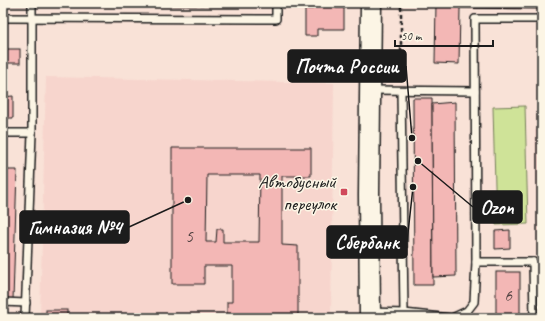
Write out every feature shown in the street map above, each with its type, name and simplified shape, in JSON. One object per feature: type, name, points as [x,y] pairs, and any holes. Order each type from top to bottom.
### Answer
[{"type":"street","points":[[370,315],[369,195],[371,3]]},
{"type":"lane","points":[[3,18],[276,19],[276,3]]},
{"type":"lane","points":[[25,318],[32,133],[32,5]]},
{"type":"lane","points":[[370,315],[404,313],[451,318],[466,311],[474,302],[476,262],[475,19],[542,19]]},
{"type":"lane","points":[[370,90],[475,91]]},
{"type":"lane","points":[[401,91],[404,313]]},
{"type":"lane","points":[[3,133],[32,133]]},
{"type":"lane","points":[[476,262],[533,262],[542,272]]},
{"type":"lane","points":[[533,262],[534,318]]},
{"type":"lane","points":[[3,302],[26,303]]},
{"type":"path","points":[[401,3],[401,91]]},
{"type":"shaded area","points":[[46,77],[334,83],[331,318],[40,318]]},
{"type":"shaded area","points":[[542,129],[542,284],[539,281],[535,130]]},
{"type":"green space","points":[[525,106],[528,224],[496,225],[493,107]]},
{"type":"building","points":[[3,3],[266,3],[266,6],[3,5]]},
{"type":"building","points":[[313,3],[336,3],[336,8],[344,8],[344,29],[317,29],[317,36],[305,36],[305,9],[313,9]]},
{"type":"building","points":[[436,3],[542,3],[542,9],[460,8],[459,64],[435,63]]},
{"type":"building","points":[[3,49],[20,49],[20,63],[3,63]]},
{"type":"building","points":[[13,96],[13,118],[3,118],[3,97]]},
{"type":"building","points":[[413,98],[432,98],[433,285],[414,285]]},
{"type":"building","points":[[455,102],[456,276],[433,277],[432,104]]},
{"type":"building","points":[[172,148],[311,148],[311,176],[282,176],[282,245],[298,246],[298,317],[227,317],[227,302],[232,302],[232,266],[204,266],[204,284],[172,284]],"holes":[[[207,175],[260,175],[259,242],[223,242],[223,229],[217,229],[216,242],[206,242]]]},
{"type":"building","points":[[3,170],[17,170],[13,300],[3,300]]},
{"type":"building","points":[[510,230],[510,248],[495,249],[495,231]]},
{"type":"building","points":[[496,272],[520,272],[520,318],[496,318]]},
{"type":"building","points":[[46,310],[67,310],[67,318],[46,318]]},
{"type":"place","name":"Почта России","points":[[412,138]]},
{"type":"place","name":"Ozon","points":[[418,161]]},
{"type":"place","name":"Сбербанк","points":[[413,187]]},
{"type":"place","name":"Автобусный переулок","points":[[344,192]]},
{"type":"place","name":"Гимназия №4","points":[[188,200]]}]
